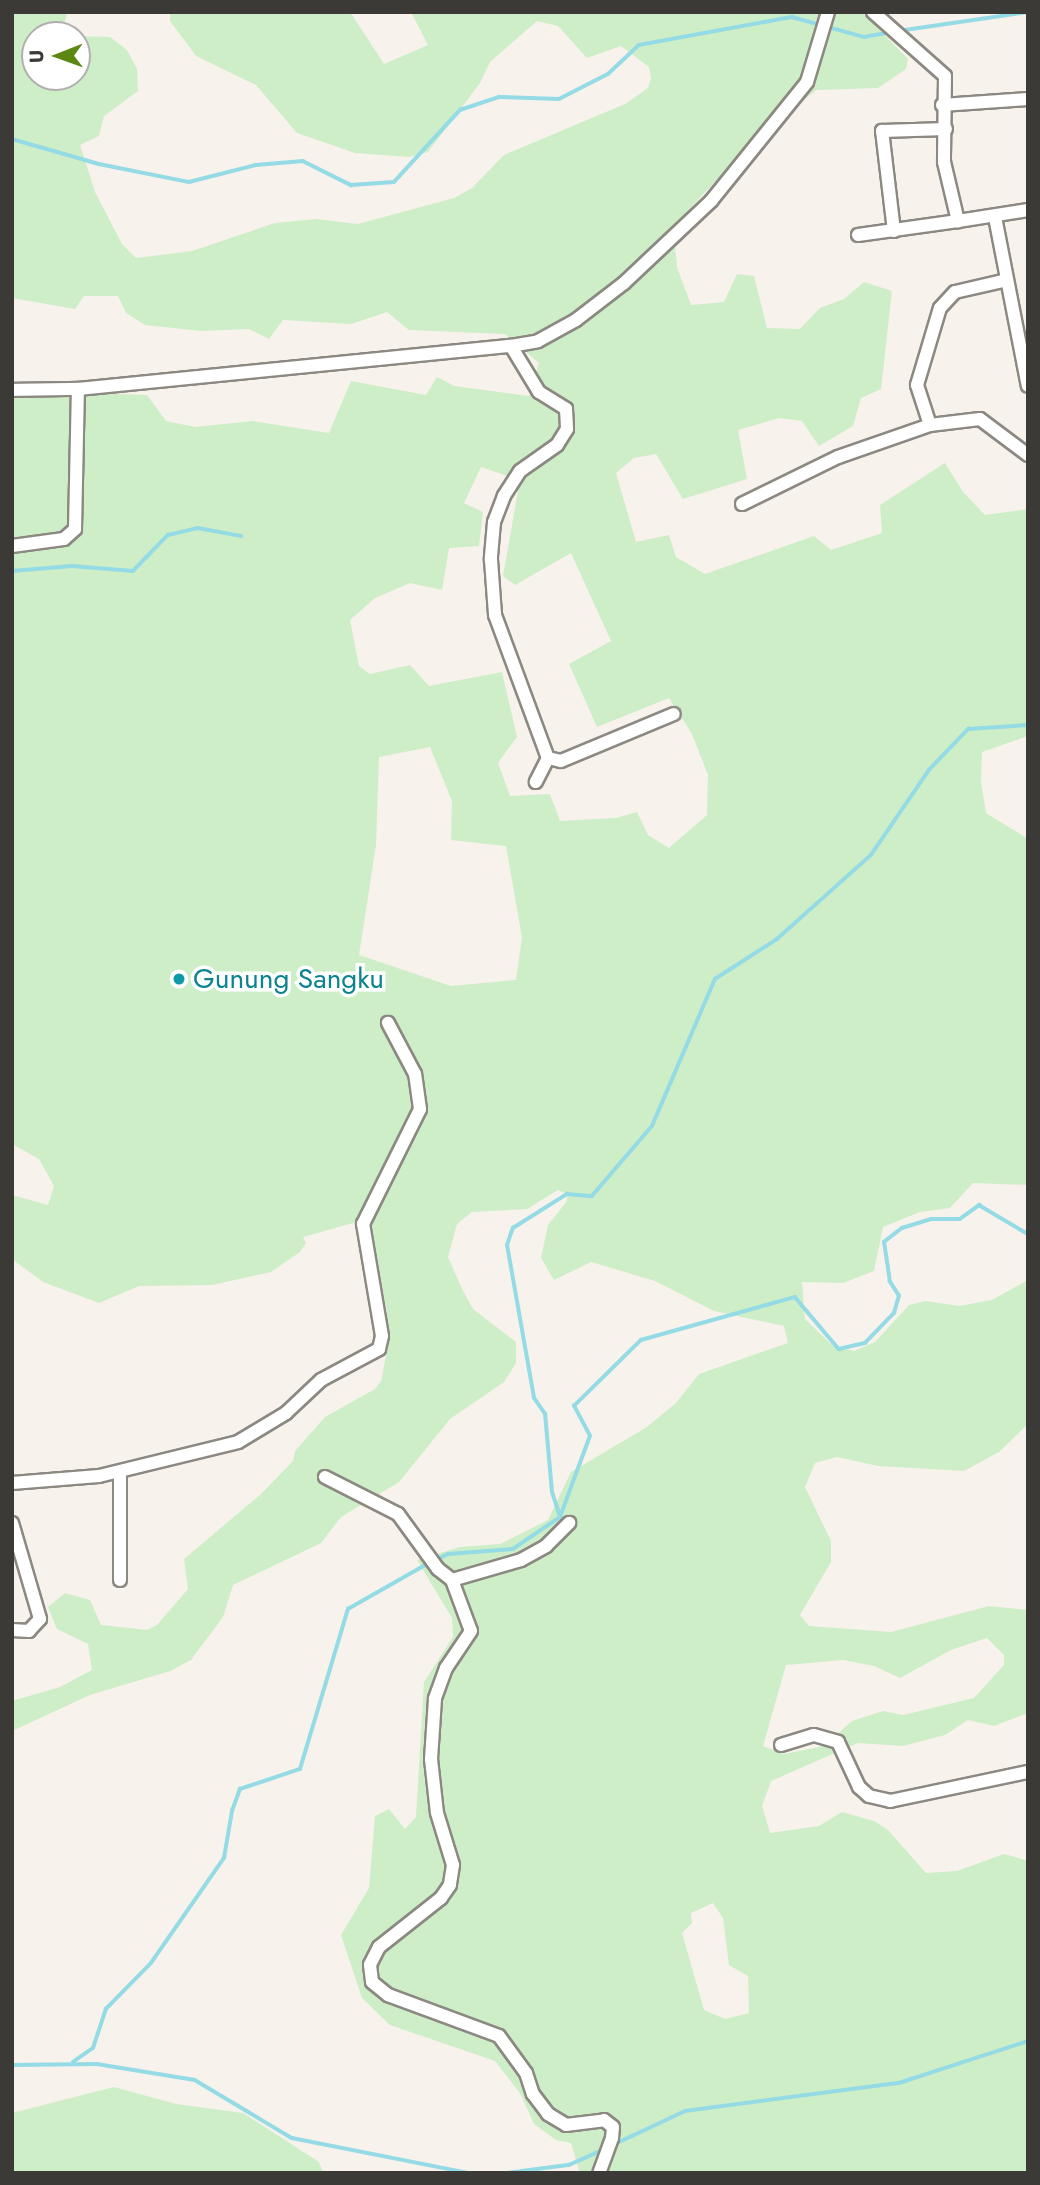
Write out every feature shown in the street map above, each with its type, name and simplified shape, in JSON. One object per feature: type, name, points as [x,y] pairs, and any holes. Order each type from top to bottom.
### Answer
[{"type":"street","points":[[12,390],[78,389],[511,346],[538,341],[576,320],[679,234],[807,82],[828,12]]},
{"type":"street","points":[[873,12],[886,26],[941,69],[947,82],[942,105],[946,129],[944,162],[958,221]]},
{"type":"street","points":[[942,105],[1028,99]]},
{"type":"street","points":[[894,231],[882,131],[946,129]]},
{"type":"street","points":[[858,235],[995,217],[1028,209]]},
{"type":"street","points":[[995,217],[1027,380]]},
{"type":"street","points":[[930,425],[917,385],[940,308],[955,292],[1007,280]]},
{"type":"street","points":[[511,346],[539,392],[566,409],[567,429],[557,444],[520,471],[504,496],[494,522],[491,561],[495,615],[548,758],[536,782]]},
{"type":"street","points":[[12,546],[64,539],[75,529],[78,389]]},
{"type":"street","points":[[741,504],[838,457],[930,425],[980,419],[1028,455]]},
{"type":"street","points":[[548,758],[561,761],[674,714]]},
{"type":"street","points":[[12,1483],[120,1472],[251,1436],[286,1413],[321,1380],[381,1346],[363,1224],[420,1109],[415,1074],[388,1023]]},
{"type":"street","points":[[120,1472],[120,1580]]},
{"type":"street","points":[[325,1477],[398,1514],[438,1569],[452,1580],[471,1631],[439,1683],[431,1759],[437,1813],[451,1854],[452,1875],[441,1898],[379,1947],[370,1977],[387,1995],[499,2036],[514,2054],[533,2094],[548,2113],[566,2124],[604,2120],[612,2127],[612,2138],[610,2153],[599,2173]]},
{"type":"street","points":[[12,1523],[40,1619],[29,1631],[12,1630]]},
{"type":"street","points":[[452,1580],[521,1559],[545,1546],[569,1523]]},
{"type":"street","points":[[781,1745],[814,1735],[838,1741],[859,1787],[869,1796],[890,1801],[1028,1772]]},
{"type":"green space","points":[[12,12],[67,12],[65,21],[21,21],[21,91],[91,91],[91,36],[110,37],[127,50],[137,69],[138,91],[104,116],[99,136],[80,145],[95,192],[122,244],[136,258],[192,251],[275,223],[316,219],[358,224],[454,198],[472,188],[504,155],[625,104],[648,88],[651,78],[649,67],[621,46],[587,58],[558,26],[537,21],[490,62],[480,83],[428,152],[409,157],[355,153],[297,133],[256,85],[196,56],[170,21],[170,12],[350,12],[384,64],[428,45],[411,12],[862,12],[908,59],[906,69],[878,88],[816,90],[744,151],[673,226],[677,267],[691,305],[724,302],[737,274],[754,276],[767,328],[800,329],[820,308],[844,299],[864,282],[892,291],[881,389],[861,398],[853,426],[819,446],[802,421],[779,418],[738,430],[747,479],[683,499],[656,454],[634,458],[616,473],[636,542],[669,535],[676,557],[705,574],[814,536],[831,550],[882,533],[880,505],[945,463],[963,492],[985,515],[1028,509],[1028,736],[982,752],[981,782],[986,813],[1028,839],[1028,1185],[973,1183],[950,1208],[920,1212],[883,1227],[874,1271],[843,1283],[802,1282],[805,1319],[833,1346],[854,1351],[875,1342],[909,1305],[925,1301],[959,1306],[992,1300],[1028,1280],[1028,1424],[999,1452],[964,1471],[878,1466],[837,1457],[815,1463],[805,1487],[831,1541],[831,1562],[800,1615],[809,1626],[891,1632],[989,1606],[1028,1610],[1028,1713],[994,1726],[968,1720],[945,1735],[903,1746],[858,1743],[771,1781],[762,1806],[770,1833],[819,1826],[842,1812],[874,1821],[888,1830],[926,1873],[957,1871],[1004,1854],[1028,1861],[1028,2173],[580,2173],[571,2143],[556,2140],[534,2124],[520,2093],[495,2061],[390,2025],[362,1998],[341,1935],[369,1888],[375,1816],[389,1809],[405,1829],[416,1817],[424,1682],[453,1637],[452,1618],[417,1560],[460,1547],[500,1544],[548,1520],[571,1472],[647,1427],[676,1403],[699,1374],[788,1343],[784,1326],[714,1311],[655,1281],[591,1262],[554,1280],[541,1258],[548,1225],[567,1201],[567,1194],[558,1190],[527,1209],[472,1212],[457,1224],[448,1257],[462,1289],[473,1309],[516,1342],[516,1363],[504,1382],[450,1419],[399,1482],[341,1517],[321,1543],[233,1585],[223,1617],[191,1660],[170,1671],[90,1695],[12,1731],[12,1701],[60,1687],[92,1670],[88,1644],[57,1629],[48,1607],[65,1593],[90,1600],[101,1625],[147,1630],[157,1625],[188,1589],[184,1559],[261,1494],[293,1461],[295,1451],[325,1417],[375,1389],[381,1381],[387,1351],[387,1312],[372,1240],[353,1223],[303,1237],[306,1243],[300,1252],[271,1272],[212,1285],[139,1286],[99,1303],[43,1282],[12,1259],[12,1195],[48,1205],[54,1186],[39,1159],[12,1144],[12,381],[56,392],[147,395],[166,421],[195,427],[253,421],[329,433],[351,381],[426,395],[437,377],[454,386],[529,396],[539,363],[505,334],[409,330],[387,312],[351,324],[283,320],[269,339],[249,329],[201,331],[145,325],[126,313],[118,296],[84,296],[75,309],[12,298]],"holes":[[[481,467],[520,480],[503,576],[515,585],[571,553],[611,641],[569,664],[597,727],[669,698],[692,734],[708,775],[707,815],[669,848],[648,835],[637,812],[616,818],[560,821],[550,794],[510,796],[498,763],[517,737],[502,672],[429,686],[410,665],[370,674],[359,666],[350,620],[375,598],[410,583],[442,590],[449,548],[479,546],[483,512],[464,503]],[[430,747],[452,801],[451,840],[506,846],[522,938],[516,980],[451,986],[359,955],[376,845],[379,757]],[[987,1638],[1004,1655],[1004,1665],[974,1698],[903,1715],[883,1711],[852,1721],[824,1746],[784,1754],[763,1746],[786,1665],[843,1660],[874,1666],[900,1678],[951,1650]],[[713,1903],[723,1918],[729,1965],[748,1976],[749,2013],[725,2019],[704,2010],[682,1933],[692,1923],[691,1913]]]},
{"type":"green space","points":[[114,2087],[176,2104],[243,2113],[319,2162],[323,2173],[12,2173],[12,2113]]},
{"type":"waterway","points":[[898,31],[1028,12]]},
{"type":"waterway","points":[[12,139],[99,164],[189,182],[256,165],[303,161],[351,185],[394,182],[460,110],[499,97],[559,99],[608,74],[639,45],[792,17],[864,37],[891,32]]},
{"type":"waterway","points":[[12,571],[72,566],[133,571],[168,535],[198,528],[241,536]]},
{"type":"waterway","points":[[560,1517],[552,1492],[545,1414],[534,1398],[507,1245],[513,1228],[567,1194],[592,1196],[652,1126],[715,979],[777,939],[871,855],[929,770],[968,729],[1028,725]]},
{"type":"waterway","points":[[436,1560],[448,1554],[513,1549],[560,1517],[590,1436],[574,1406],[641,1340],[795,1297],[839,1349],[865,1343],[894,1313],[899,1296],[890,1282],[884,1242],[902,1228],[932,1219],[960,1219],[979,1205],[1028,1234]]},
{"type":"waterway","points":[[73,2062],[93,2048],[106,2009],[151,1963],[224,1858],[232,1811],[240,1789],[300,1769],[348,1609],[429,1563]]},
{"type":"waterway","points":[[615,2144],[685,2111],[899,2083],[1028,2041]]},
{"type":"waterway","points":[[12,2065],[97,2064],[195,2080],[292,2138],[468,2173]]},
{"type":"waterway","points":[[507,2173],[569,2165],[605,2149]]},
{"type":"place","name":"Gunung Sangku","points":[[179,979]]}]
